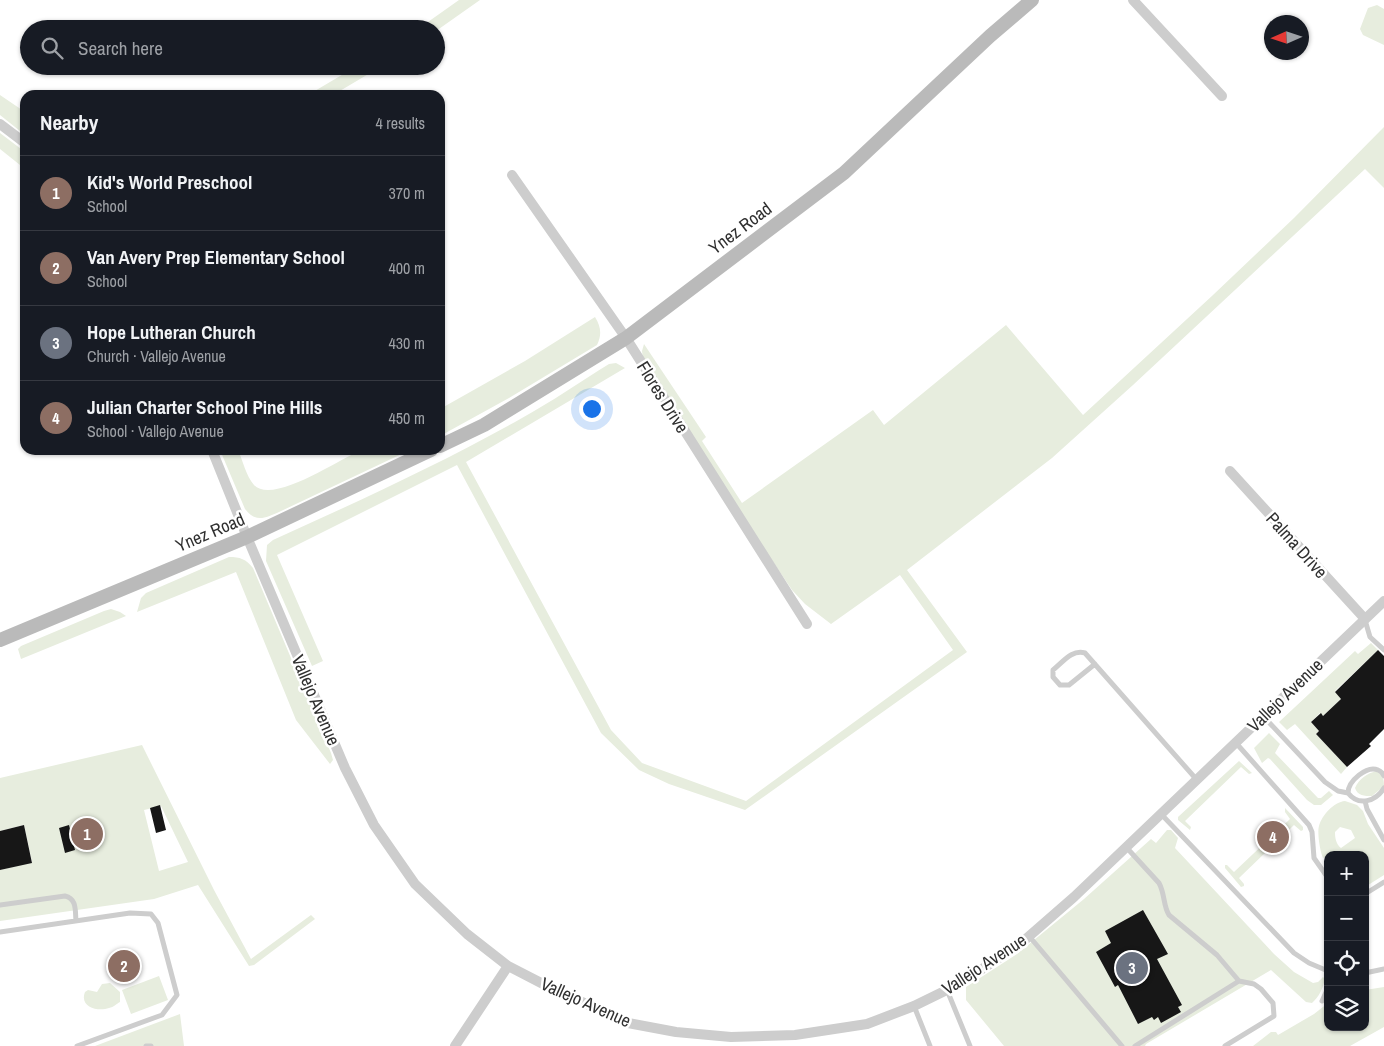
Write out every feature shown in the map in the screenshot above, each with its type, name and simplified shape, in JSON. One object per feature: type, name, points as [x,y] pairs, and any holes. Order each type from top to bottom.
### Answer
[{"type":"main road","name":"Ynez Road","points":[[445,444],[484,425],[626,338],[844,173],[990,36],[1032,0]]},
{"type":"main road","name":"Ynez Road","points":[[0,640],[247,537],[420,455]]},
{"type":"street","points":[[1133,0],[1222,96]]},
{"type":"street","points":[[0,124],[20,139]]},
{"type":"street","name":"Flores Drive","points":[[512,175],[626,338],[807,624]]},
{"type":"street","name":"Vallejo Avenue","points":[[214,455],[345,768],[374,826],[415,884],[467,934],[508,966],[628,1023],[676,1032],[731,1037],[795,1036],[867,1024],[914,1006],[959,984],[1019,945],[1074,897],[1384,601]]},
{"type":"street","name":"Palma Drive","points":[[1230,471],[1364,619]]},
{"type":"street","points":[[455,1046],[508,966]]},
{"type":"lane","points":[[1364,619],[1370,637],[1384,650]]},
{"type":"lane","points":[[1095,664],[1069,686],[1060,685],[1052,677],[1053,670],[1072,653],[1080,651],[1085,653],[1095,664],[1197,780]]},
{"type":"lane","points":[[1264,716],[1325,782],[1338,791],[1348,793],[1357,800],[1366,801],[1374,800],[1384,788]]},
{"type":"lane","points":[[1236,742],[1310,825],[1314,858],[1324,872]]},
{"type":"lane","points":[[1348,793],[1348,787],[1351,782],[1362,772],[1376,769],[1380,770],[1384,776]]},
{"type":"lane","points":[[1366,801],[1367,810],[1384,840]]},
{"type":"lane","points":[[1161,814],[1294,953],[1309,963],[1324,969]]},
{"type":"lane","points":[[1126,847],[1160,883],[1163,890],[1165,908],[1169,915],[1216,955],[1239,981],[1254,984],[1261,988],[1273,1003],[1274,1016],[1225,1046]]},
{"type":"lane","points":[[1369,891],[1384,882]]},
{"type":"lane","points":[[0,905],[65,896],[70,897],[74,902],[76,921]]},
{"type":"lane","points":[[0,932],[130,912],[150,914],[158,923],[177,995],[162,1015],[77,1046]]},
{"type":"lane","points":[[1029,936],[1122,1046]]},
{"type":"lane","points":[[1369,972],[1384,969]]},
{"type":"lane","points":[[1135,1046],[1239,981]]},
{"type":"lane","points":[[947,990],[970,1046]]},
{"type":"lane","points":[[1322,1001],[1324,997]]},
{"type":"lane","points":[[914,1006],[930,1046]]},
{"type":"lane","points":[[146,1046],[151,1046]]},
{"type":"green space","points":[[459,0],[480,0],[445,25],[445,20],[431,20]]},
{"type":"green space","points":[[1377,5],[1384,9],[1384,45],[1363,35],[1360,29],[1368,8]]},
{"type":"green space","points":[[342,75],[367,75],[341,90],[316,90]]},
{"type":"green space","points":[[0,95],[20,109],[20,131],[0,115]]},
{"type":"green space","points":[[1384,127],[1384,188],[1365,169],[1052,458],[907,570],[967,652],[745,810],[669,784],[639,770],[601,733],[457,465],[277,555],[323,661],[312,666],[266,561],[267,545],[273,540],[368,497],[492,435],[555,399],[609,364],[616,363],[625,368],[466,462],[611,730],[642,763],[746,801],[953,650],[900,575],[831,624],[805,604],[792,590],[743,517],[643,359],[642,351],[644,344],[706,437],[702,441],[742,503],[873,410],[884,425],[1006,325],[1083,415],[1294,218]]},
{"type":"green space","points":[[0,133],[20,148],[20,165],[0,149]]},
{"type":"green space","points":[[595,317],[599,324],[600,337],[597,345],[509,398],[445,433],[445,406],[525,361]]},
{"type":"green space","points":[[222,455],[240,455],[251,481],[263,490],[290,485],[352,455],[399,455],[269,516],[257,518],[245,509]]},
{"type":"green space","points":[[229,557],[243,559],[253,568],[331,753],[333,760],[330,764],[296,720],[236,572],[137,612],[141,598],[146,593]]},
{"type":"green space","points":[[111,609],[126,616],[21,659],[18,649],[21,646]]},
{"type":"green space","points":[[1371,643],[1378,650],[1335,691],[1341,699],[1323,716],[1320,713],[1311,722],[1319,731],[1316,734],[1347,767],[1341,774],[1295,724],[1287,730],[1279,722],[1355,651],[1358,654]]},
{"type":"green space","points":[[1269,733],[1280,744],[1275,753],[1318,798],[1321,798],[1329,791],[1333,795],[1321,805],[1314,805],[1307,800],[1270,759],[1268,758],[1262,763],[1254,748]]},
{"type":"green space","points":[[142,745],[214,890],[251,959],[311,915],[315,919],[254,965],[249,966],[198,885],[154,899],[0,921],[0,870],[32,862],[24,825],[0,831],[0,778]],"holes":[[[161,806],[188,862],[159,871],[144,810]]]},
{"type":"green space","points":[[1239,761],[1252,773],[1249,774],[1241,767],[1185,821],[1191,827],[1190,830],[1178,820],[1178,817]]},
{"type":"green space","points":[[1377,771],[1383,777],[1384,786],[1372,796],[1364,796],[1358,793],[1355,788],[1361,779]]},
{"type":"green space","points":[[1345,801],[1357,805],[1363,811],[1368,824],[1384,848],[1384,875],[1369,884],[1369,851],[1324,851],[1323,858],[1318,829],[1329,810]],"holes":[[[1340,827],[1351,830],[1355,838],[1341,848],[1336,841],[1335,832]]]},
{"type":"green space","points":[[1285,808],[1303,827],[1303,830],[1301,831],[1294,825],[1239,878],[1244,884],[1241,887],[1225,868],[1225,865],[1234,872],[1290,819],[1285,812]]},
{"type":"green space","points":[[1167,830],[1171,830],[1178,838],[1175,848],[1274,954],[1294,972],[1313,983],[1324,978],[1322,989],[1317,998],[1312,1003],[1306,1002],[1271,970],[1145,1046],[1004,1046],[966,1000],[966,987],[1017,954],[1084,899],[1151,839],[1156,843]]},
{"type":"green space","points":[[159,976],[168,1000],[131,1014],[122,990]]},
{"type":"green space","points":[[110,983],[120,992],[120,1002],[105,1009],[95,1009],[87,1005],[84,997],[85,992],[88,990],[97,992],[102,984]]},
{"type":"green space","points":[[1384,987],[1384,1027],[1350,1046],[1253,1046],[1271,1032],[1276,1032],[1278,1035],[1324,1006],[1324,1031],[1369,1031],[1369,989]]},
{"type":"green space","points":[[180,1014],[184,1046],[95,1046]]},
{"type":"building","points":[[1378,650],[1384,656],[1384,729],[1369,744],[1371,746],[1347,767],[1316,734],[1319,731],[1311,722],[1321,713],[1323,716],[1341,699],[1335,692]]},
{"type":"building","points":[[160,805],[166,830],[156,833],[150,808]]},
{"type":"building","points":[[24,825],[32,863],[0,870],[0,831]]},
{"type":"building","points":[[69,825],[75,850],[65,853],[59,828]]},
{"type":"building","points":[[1143,910],[1168,954],[1157,959],[1182,1005],[1178,1007],[1181,1012],[1161,1023],[1158,1017],[1154,1020],[1152,1017],[1138,1024],[1118,985],[1115,987],[1096,952],[1111,943],[1105,931]]},
{"type":"place","name":"Kid's World Preschool","points":[[87,834]]},
{"type":"place","name":"Julian Charter School Pine Hills","points":[[1273,837]]},
{"type":"place","name":"Van Avery Prep Elementary School","points":[[124,966]]},
{"type":"place","name":"Hope Lutheran Church","points":[[1132,968]]}]
